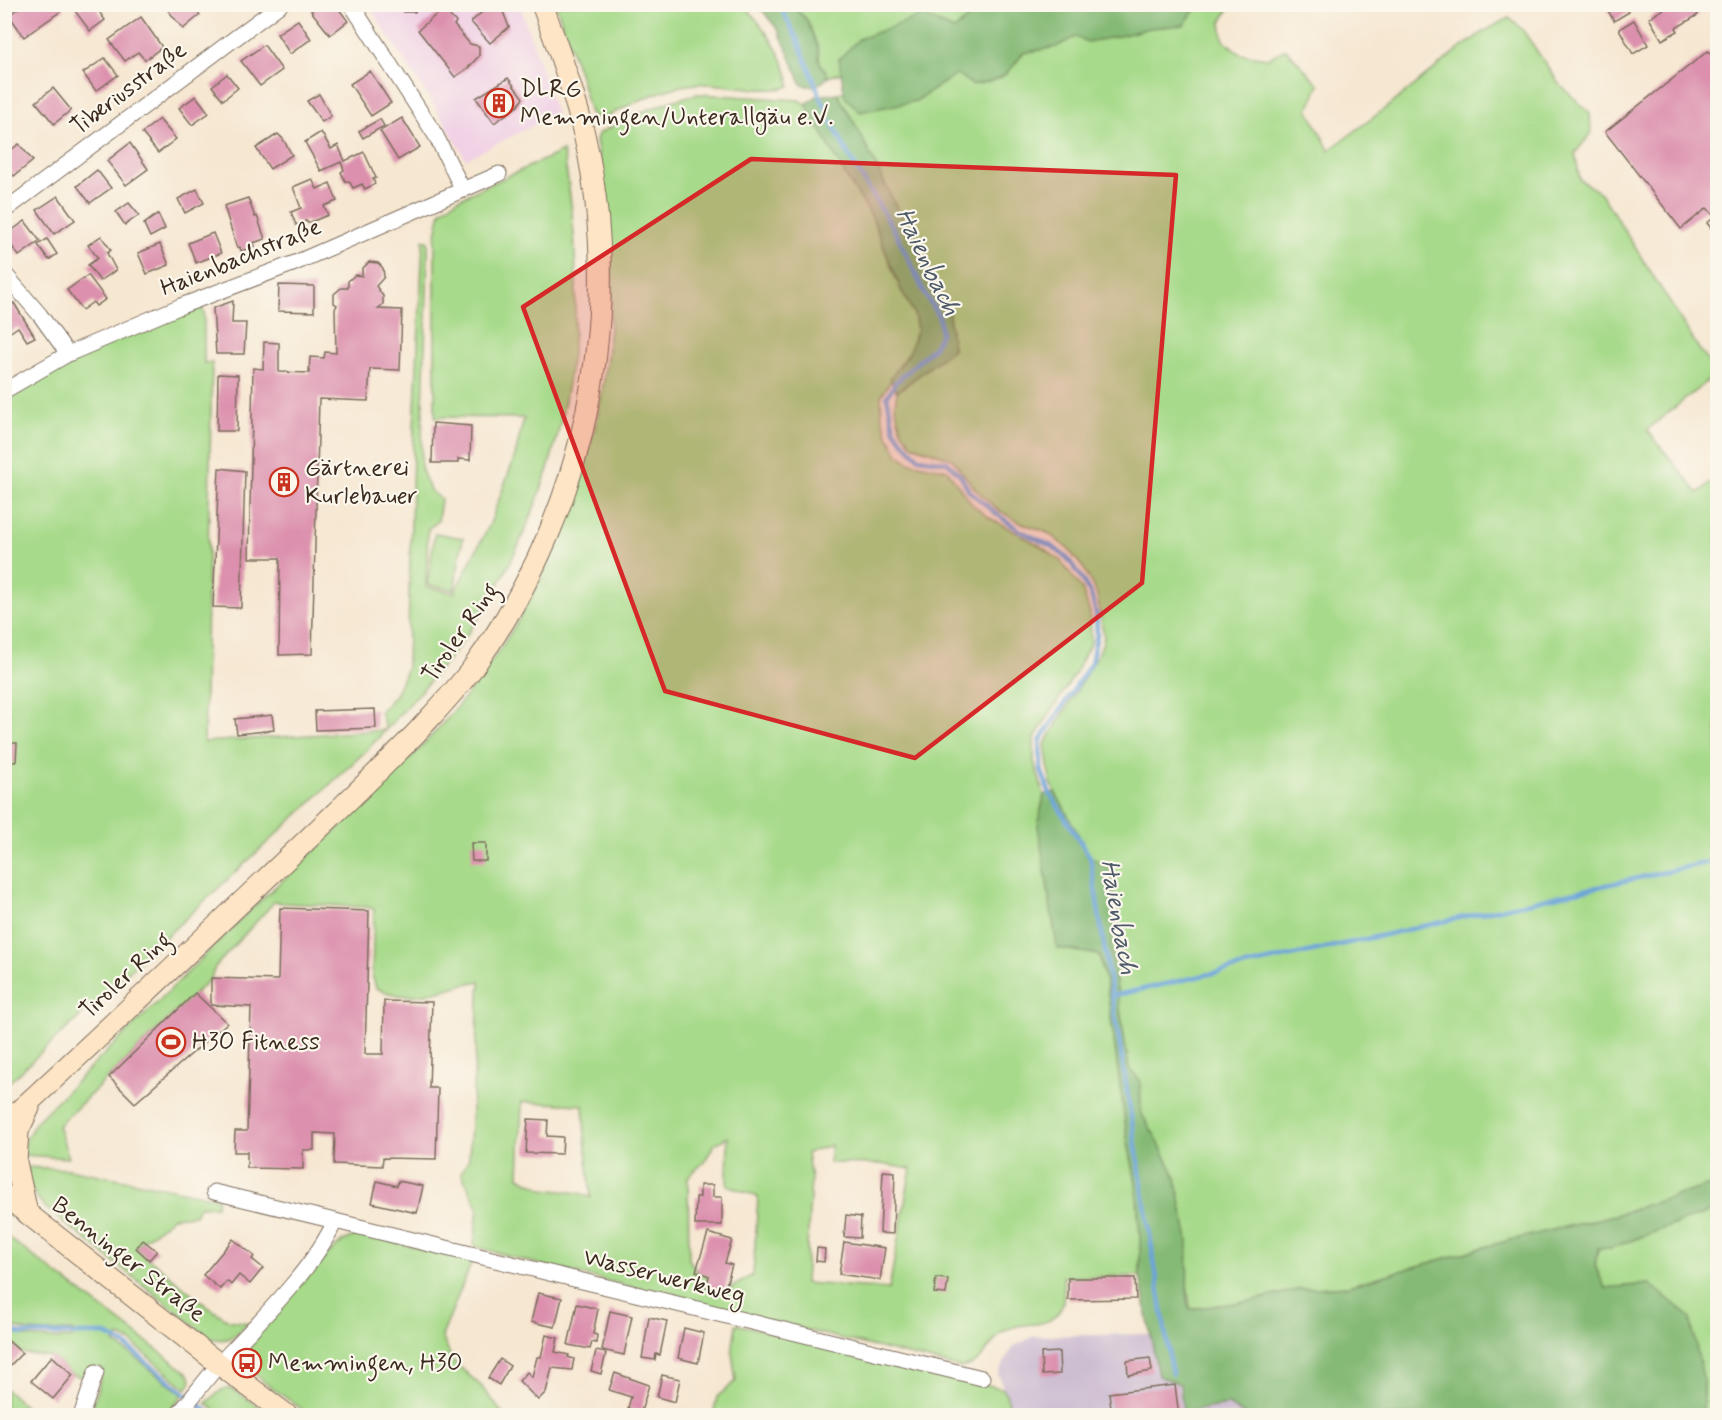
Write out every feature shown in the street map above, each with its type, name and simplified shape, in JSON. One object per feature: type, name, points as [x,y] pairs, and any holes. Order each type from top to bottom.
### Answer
[{"type":"main road","name":"Tiroler Ring","points":[[4,1125],[328,820],[440,707],[470,671],[498,631],[527,583],[542,552],[579,449],[591,387],[600,311],[597,225],[592,173],[571,92],[542,4]]},
{"type":"main road","points":[[27,1213],[16,1162],[18,1131],[35,1097]]},
{"type":"main road","name":"Benninger Straße","points":[[4,1195],[288,1416]]},
{"type":"street","name":"Tiberiusstraße","points":[[4,211],[281,4]]},
{"type":"street","points":[[351,4],[436,136],[463,190]]},
{"type":"street","name":"Haienbachstraße","points":[[4,392],[68,354],[181,306],[295,262],[499,174]]},
{"type":"street","points":[[4,273],[40,315],[68,354]]},
{"type":"street","name":"Wasserwerkweg","points":[[214,1192],[982,1378]]},
{"type":"street","points":[[181,1411],[219,1364],[312,1259],[330,1233],[335,1221]]},
{"type":"street","points":[[81,1416],[96,1372]]},
{"type":"highlighted area","points":[[751,159],[1176,175],[1142,583],[915,758],[665,691],[523,307]]},
{"type":"shaded area","points":[[368,5],[520,5],[556,114],[466,159],[436,108]]},
{"type":"shaded area","points":[[1150,1334],[1158,1376],[1180,1384],[1183,1412],[1228,1405],[1247,1415],[1013,1415],[998,1374],[1013,1347],[1034,1336]]},
{"type":"green space","points":[[556,5],[744,5],[759,22],[779,53],[790,86],[758,89],[707,84],[685,85],[638,101],[606,117],[597,118],[590,113]]},
{"type":"green space","points":[[758,5],[792,5],[807,20],[818,48],[820,64],[828,77],[825,80],[813,86],[802,85],[779,31]]},
{"type":"green space","points":[[792,5],[1030,5],[918,49],[828,77],[820,64],[818,48],[807,20]]},
{"type":"green space","points":[[1025,5],[1198,5],[1184,25],[1150,28],[1088,42],[1075,37],[1056,47],[1023,53],[1002,77],[972,85],[957,74],[916,101],[860,112],[845,97],[839,59],[859,39],[923,15],[954,30],[985,8],[1001,6],[1023,10]]},
{"type":"green space","points":[[1178,5],[1231,5],[1221,22],[1223,39],[1240,54],[1268,58],[1286,49],[1319,85],[1308,109],[1329,150],[1464,46],[1509,18],[1522,29],[1560,85],[1590,113],[1591,134],[1575,153],[1580,180],[1601,193],[1699,349],[1717,373],[1647,430],[1698,493],[1717,478],[1717,1183],[1615,1215],[1499,1243],[1348,1286],[1300,1289],[1251,1301],[1190,1309],[1176,1178],[1141,1113],[1140,1080],[1129,1070],[1111,950],[1112,934],[1090,857],[1050,780],[1045,744],[1099,653],[1104,638],[1097,595],[1084,569],[1068,549],[1048,533],[1019,522],[998,510],[976,490],[952,459],[912,445],[901,430],[895,406],[897,392],[953,349],[948,308],[935,285],[918,242],[898,210],[837,93],[884,84]]},
{"type":"green space","points":[[837,93],[898,210],[918,242],[935,285],[948,308],[953,349],[897,392],[890,379],[909,353],[917,329],[914,314],[900,288],[871,215],[847,178],[806,104],[817,96]]},
{"type":"green space","points":[[698,94],[799,100],[806,104],[847,178],[871,215],[900,288],[914,314],[917,329],[909,353],[881,396],[882,417],[898,454],[909,462],[947,470],[972,504],[988,517],[1039,545],[1061,561],[1082,589],[1090,613],[1091,642],[1076,672],[1034,739],[1034,761],[1044,795],[1038,826],[1099,955],[1107,987],[1127,1137],[1136,1182],[1140,1276],[1063,1277],[1062,1305],[1058,1313],[1040,1323],[1006,1330],[994,1340],[977,1362],[961,1368],[522,1260],[474,1246],[478,1207],[461,1173],[469,1158],[480,981],[415,995],[389,993],[376,988],[372,975],[374,909],[366,907],[275,901],[215,967],[211,978],[58,1126],[69,1158],[23,1155],[26,1139],[36,1122],[421,747],[486,670],[522,613],[553,552],[577,490],[595,424],[607,358],[611,291],[609,223],[596,140],[598,134],[622,121]],"holes":[[[522,1102],[583,1105],[591,1198],[580,1193],[543,1189],[519,1177]],[[728,1137],[727,1185],[758,1197],[753,1275],[724,1292],[706,1287],[709,1276],[696,1271],[689,1259],[688,1177],[704,1162],[715,1144]],[[831,1145],[829,1163],[880,1164],[911,1169],[889,1289],[805,1283],[811,1179],[807,1153]]]},
{"type":"green space","points":[[563,151],[572,210],[576,269],[574,327],[568,384],[556,440],[539,495],[516,550],[488,603],[447,661],[386,730],[380,712],[395,695],[407,668],[413,452],[423,240],[428,241],[428,257],[421,468],[430,490],[441,499],[438,521],[428,529],[426,587],[454,593],[490,524],[515,456],[524,418],[435,417],[435,240],[441,211],[458,199]]},
{"type":"green space","points":[[201,305],[204,313],[204,363],[212,363],[204,742],[385,730],[367,750],[5,1086],[4,399],[104,344]]},
{"type":"green space","points":[[435,533],[463,538],[454,590],[427,585]]},
{"type":"green space","points":[[1055,792],[1090,856],[1111,870],[1115,910],[1111,950],[1129,1069],[1140,1080],[1141,1113],[1176,1178],[1188,1241],[1187,1301],[1190,1309],[1251,1301],[1300,1289],[1348,1286],[1499,1243],[1615,1215],[1717,1183],[1717,1206],[1711,1211],[1611,1248],[1598,1248],[1595,1266],[1605,1288],[1650,1284],[1690,1317],[1703,1378],[1703,1415],[1247,1416],[1228,1405],[1183,1412],[1180,1384],[1158,1376],[1140,1276],[1136,1182],[1127,1137],[1107,987],[1099,955],[1057,948],[1038,826],[1044,795]]},
{"type":"green space","points":[[23,1167],[68,1169],[218,1198],[216,1206],[199,1207],[195,1215],[172,1217],[136,1248],[208,1307],[228,1320],[248,1323],[231,1338],[222,1340],[210,1338],[46,1208],[32,1189]]},
{"type":"green space","points":[[1717,1206],[1717,1415],[1703,1415],[1703,1378],[1650,1284],[1605,1288],[1595,1266],[1598,1248],[1611,1248],[1711,1211]]},
{"type":"green space","points":[[5,1235],[188,1373],[191,1381],[186,1389],[130,1341],[119,1336],[114,1343],[183,1395],[166,1415],[90,1415],[103,1370],[90,1367],[83,1377],[73,1375],[52,1357],[22,1353],[5,1337],[4,1330],[21,1336],[46,1339],[72,1338],[74,1331],[31,1331],[5,1324]]},
{"type":"green space","points":[[366,1235],[472,1261],[442,1336],[452,1360],[481,1386],[504,1415],[310,1415],[264,1382],[244,1363],[243,1356],[246,1346],[328,1254],[343,1241],[354,1236]]},
{"type":"green space","points":[[736,1324],[1004,1389],[1013,1415],[713,1416],[717,1397],[736,1381],[732,1353]]},
{"type":"green space","points":[[5,1388],[34,1415],[5,1415]]},
{"type":"green space","points":[[223,1389],[232,1389],[271,1415],[220,1415],[206,1403]]},
{"type":"building","points":[[24,4],[61,4],[64,9],[24,37],[9,15]]},
{"type":"building","points":[[84,4],[94,4],[105,20],[90,31],[75,11]]},
{"type":"building","points":[[163,4],[191,4],[200,15],[183,29]]},
{"type":"building","points":[[318,4],[335,4],[348,21],[330,35],[311,11]]},
{"type":"building","points":[[399,4],[420,4],[415,12],[403,12]]},
{"type":"building","points":[[491,4],[500,4],[509,27],[490,43],[471,22]]},
{"type":"building","points":[[1604,4],[1624,4],[1629,12],[1614,21]]},
{"type":"building","points":[[1672,4],[1693,4],[1698,15],[1676,28],[1678,31],[1662,40],[1649,18]]},
{"type":"building","points":[[443,9],[456,22],[454,25],[470,44],[479,46],[479,56],[455,77],[418,30]]},
{"type":"building","points":[[141,17],[162,47],[145,60],[138,52],[125,61],[109,40]]},
{"type":"building","points":[[298,20],[311,39],[290,54],[277,34]]},
{"type":"building","points":[[1634,20],[1648,45],[1633,54],[1619,29]]},
{"type":"building","points":[[264,45],[282,70],[260,86],[241,61]]},
{"type":"building","points":[[1708,51],[1718,62],[1718,236],[1707,223],[1715,217],[1707,208],[1681,229],[1605,132]]},
{"type":"building","points":[[105,58],[118,75],[96,91],[83,73]]},
{"type":"building","points":[[370,71],[391,103],[371,116],[350,84]]},
{"type":"building","points":[[227,74],[238,88],[223,100],[212,86]]},
{"type":"building","name":"DLRG Memmingen/Unterallgäu e.V.","points":[[508,78],[523,98],[518,106],[494,123],[476,98]]},
{"type":"building","points":[[53,88],[71,110],[54,124],[36,102]]},
{"type":"building","points":[[319,94],[331,116],[322,122],[307,101]]},
{"type":"building","points":[[196,96],[209,113],[192,125],[179,108]]},
{"type":"building","points":[[402,118],[420,147],[398,160],[380,131]]},
{"type":"building","points":[[159,119],[176,139],[158,153],[142,133]]},
{"type":"building","points":[[380,119],[384,126],[363,138],[359,131]]},
{"type":"building","points":[[321,132],[331,149],[338,145],[345,161],[364,152],[376,178],[373,179],[375,184],[365,189],[362,184],[353,188],[349,181],[346,182],[341,172],[344,170],[341,162],[321,171],[305,142]]},
{"type":"building","points":[[278,134],[292,155],[270,169],[256,148]]},
{"type":"building","points":[[130,143],[148,169],[126,185],[107,161]]},
{"type":"building","points":[[19,144],[33,161],[14,176],[4,165],[4,155]]},
{"type":"building","points":[[97,170],[111,188],[90,203],[77,186]]},
{"type":"building","points":[[312,179],[317,189],[330,183],[337,201],[324,206],[328,215],[296,225],[291,212],[301,208],[293,187]]},
{"type":"building","points":[[197,189],[204,203],[185,213],[178,199]]},
{"type":"building","points":[[58,196],[75,220],[54,234],[37,210]]},
{"type":"building","points":[[248,198],[265,239],[241,251],[240,247],[237,248],[224,206]]},
{"type":"building","points":[[129,203],[139,215],[125,225],[116,212]]},
{"type":"building","points":[[158,214],[165,229],[150,237],[144,224]]},
{"type":"building","points":[[25,221],[40,241],[19,256],[4,236]]},
{"type":"building","points":[[213,233],[221,253],[196,263],[188,243]]},
{"type":"building","points":[[101,236],[111,250],[107,253],[116,270],[100,281],[88,265],[98,258],[88,245]]},
{"type":"building","points":[[47,239],[57,254],[49,260],[38,245]]},
{"type":"building","points":[[160,244],[169,265],[147,274],[138,253]]},
{"type":"building","name":"Gärtnerei Kurlebauer","points":[[369,262],[378,263],[383,268],[384,277],[376,286],[383,296],[383,304],[378,309],[402,310],[400,370],[370,369],[368,401],[319,399],[312,654],[279,655],[280,558],[249,558],[253,368],[263,369],[264,342],[279,343],[279,372],[309,373],[310,357],[324,358],[325,352],[336,353],[335,309],[337,305],[334,303],[334,294],[341,288],[348,288],[348,281],[355,275],[362,276],[362,269]]},
{"type":"building","points":[[88,275],[106,299],[96,306],[93,302],[82,310],[67,290]]},
{"type":"building","points":[[279,285],[314,286],[314,312],[278,311]]},
{"type":"building","points":[[233,301],[232,323],[246,323],[244,354],[216,354],[213,308]]},
{"type":"building","points":[[14,303],[35,337],[27,341],[18,327],[9,333],[4,327],[4,305],[6,307]]},
{"type":"building","points":[[218,374],[238,375],[237,431],[217,431]]},
{"type":"building","points":[[433,423],[471,426],[470,460],[458,459],[458,463],[432,463]]},
{"type":"building","points":[[219,468],[245,471],[241,608],[213,607]]},
{"type":"building","points":[[375,709],[376,728],[316,730],[315,711]]},
{"type":"building","points":[[272,715],[274,730],[237,734],[235,719]]},
{"type":"building","points":[[4,743],[17,743],[16,762],[4,761]]},
{"type":"building","points":[[471,843],[486,843],[486,861],[472,861]]},
{"type":"building","points":[[280,908],[369,911],[365,1054],[383,1054],[384,1001],[432,1002],[429,1088],[438,1088],[436,1159],[383,1158],[382,1166],[334,1164],[335,1134],[314,1133],[314,1150],[303,1150],[303,1169],[247,1168],[247,1152],[234,1152],[235,1131],[247,1131],[251,1007],[211,1005],[211,978],[278,980]]},
{"type":"building","points":[[195,993],[227,1023],[135,1103],[109,1077]]},
{"type":"building","points":[[528,1119],[548,1120],[547,1136],[563,1137],[562,1154],[526,1153]]},
{"type":"building","points":[[883,1171],[895,1172],[893,1234],[880,1233]]},
{"type":"building","points":[[377,1181],[397,1186],[398,1181],[423,1186],[417,1213],[372,1203]]},
{"type":"building","points":[[700,1185],[713,1185],[713,1197],[722,1197],[722,1225],[695,1225],[696,1197],[700,1197]]},
{"type":"building","points":[[846,1215],[861,1217],[860,1238],[844,1237]]},
{"type":"building","points":[[708,1233],[732,1240],[725,1263],[732,1265],[724,1292],[706,1287],[709,1276],[696,1271]]},
{"type":"building","points":[[233,1239],[254,1256],[252,1259],[263,1268],[250,1284],[239,1275],[231,1285],[227,1281],[220,1289],[203,1275]]},
{"type":"building","points":[[143,1240],[157,1251],[149,1260],[136,1248]]},
{"type":"building","points":[[844,1242],[885,1248],[880,1280],[839,1274]]},
{"type":"building","points":[[817,1248],[825,1249],[824,1262],[816,1261]]},
{"type":"building","points":[[936,1278],[948,1279],[946,1294],[934,1293]]},
{"type":"building","points":[[1068,1278],[1135,1278],[1136,1299],[1068,1300]]},
{"type":"building","points":[[538,1293],[562,1298],[555,1327],[531,1322]]},
{"type":"building","points":[[577,1304],[598,1309],[593,1334],[597,1335],[596,1343],[592,1342],[590,1349],[568,1345]]},
{"type":"building","points":[[610,1311],[632,1316],[624,1355],[602,1350]]},
{"type":"building","points":[[649,1317],[667,1321],[660,1355],[656,1354],[655,1360],[642,1358]]},
{"type":"building","points":[[684,1328],[704,1333],[698,1363],[678,1358]]},
{"type":"building","points":[[546,1335],[558,1338],[555,1352],[569,1355],[568,1357],[574,1359],[572,1370],[552,1368],[546,1392],[538,1400],[519,1381],[527,1372],[532,1377],[537,1357],[541,1357]]},
{"type":"building","points":[[4,1337],[22,1353],[4,1372]]},
{"type":"building","points":[[596,1351],[606,1353],[601,1374],[591,1371]]},
{"type":"building","points":[[1059,1352],[1060,1374],[1042,1375],[1041,1353]]},
{"type":"building","points":[[52,1356],[73,1375],[53,1399],[31,1381]]},
{"type":"building","points":[[1150,1358],[1152,1371],[1128,1375],[1127,1361]]},
{"type":"building","points":[[500,1359],[510,1366],[499,1385],[488,1378]]},
{"type":"building","points":[[615,1373],[649,1385],[641,1412],[628,1408],[631,1397],[609,1390]]},
{"type":"building","points":[[662,1375],[680,1379],[675,1402],[657,1397]]},
{"type":"building","points":[[1175,1385],[1179,1416],[1112,1416],[1109,1393]]},
{"type":"waterway","name":"Haienbach","points":[[779,4],[798,41],[825,108]]},
{"type":"waterway","name":"Haienbach","points":[[831,121],[849,156],[897,235],[926,296],[939,317],[941,334],[934,347],[895,383],[887,397],[894,429],[919,458],[947,462],[961,476],[969,491],[998,515],[1019,530],[1053,547],[1067,558],[1091,595],[1096,613],[1097,634],[1091,663],[1040,741],[1041,770],[1050,794],[1090,857],[1172,1374]]},
{"type":"waterway","points":[[1112,996],[1718,860]]},
{"type":"waterway","points":[[4,1327],[20,1334],[105,1334],[124,1344],[213,1416]]},
{"type":"place","name":"DLRG Memmingen/Unterallgäu e.V.","points":[[499,103]]},
{"type":"place","name":"Gärtnerei Kurlebauer","points":[[284,482]]},
{"type":"place","name":"H3O Fitness","points":[[171,1042]]},
{"type":"place","name":"Memmingen, H3O","points":[[247,1363]]}]
